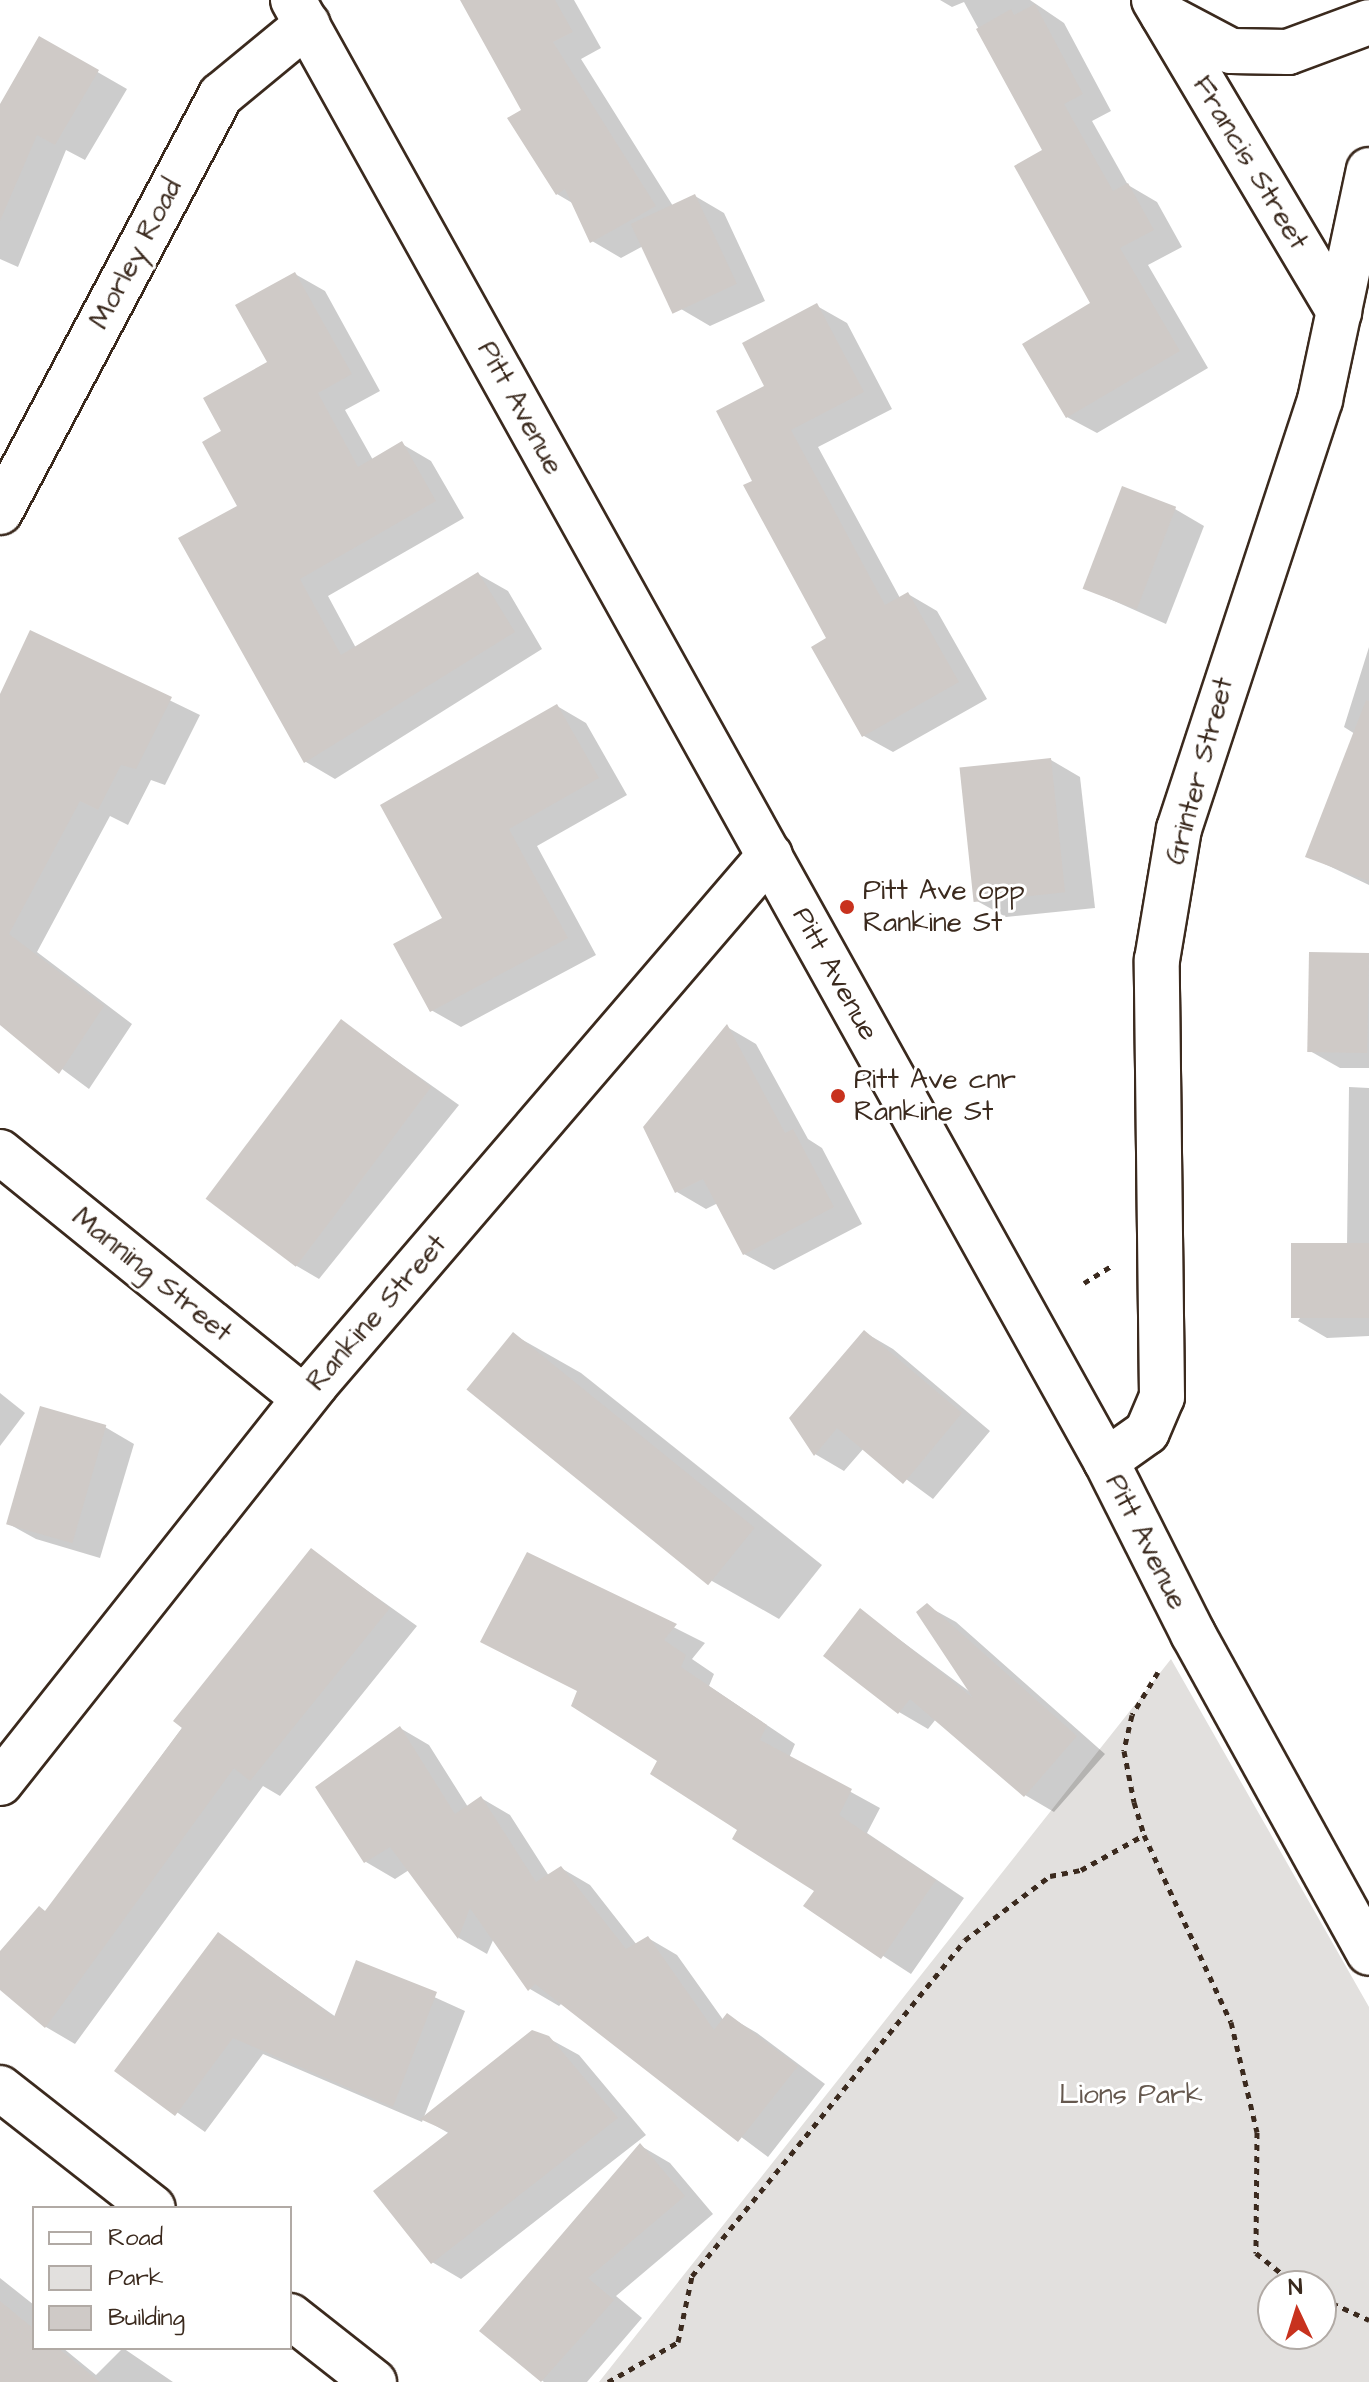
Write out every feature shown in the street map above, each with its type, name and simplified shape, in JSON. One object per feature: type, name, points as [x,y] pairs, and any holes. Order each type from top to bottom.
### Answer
[{"type":"street","name":"Francis Street","points":[[1158,7],[1231,51],[1288,52],[1369,22]]},
{"type":"street","name":"Francis Street","points":[[1158,7],[1339,312]]},
{"type":"street","name":"Morley Road","points":[[0,512],[221,95],[300,12]]},
{"type":"street","name":"Pitt Avenue","points":[[300,12],[1106,1461],[1193,1634],[1369,1953]]},
{"type":"street","name":"Grinter Street","points":[[1106,1461],[1147,1432],[1162,1397],[1157,960],[1179,829],[1320,400],[1369,170]]},
{"type":"street","name":"Rankine Street","points":[[0,1783],[304,1398],[770,855]]},
{"type":"street","name":"Manning Street","points":[[0,1152],[304,1398]]},
{"type":"street","points":[[0,2088],[150,2206]]},
{"type":"street","points":[[292,2318],[374,2382]]},
{"type":"path","points":[[1084,1283],[1115,1264]]},
{"type":"path","points":[[1193,1634],[1149,1681],[1129,1727],[1124,1751],[1144,1835],[1231,2022],[1257,2132],[1256,2253],[1277,2270]]},
{"type":"path","points":[[608,2382],[678,2342],[692,2276],[965,1940],[1050,1876],[1081,1870],[1144,1835]]},
{"type":"path","points":[[1337,2305],[1369,2320]]},
{"type":"green space","name":"Lions Park","points":[[1171,1659],[1369,2007],[1369,2382],[599,2382]]},
{"type":"building","points":[[460,0],[555,0],[573,32],[553,42],[656,206],[590,243],[565,189],[556,195],[507,118],[521,110]]},
{"type":"building","points":[[1035,4],[1083,94],[1064,104],[1113,191],[1128,183],[1154,230],[1120,248],[1180,351],[1066,418],[1022,344],[1090,303],[1014,166],[1042,150],[976,29],[1011,9],[1014,15]]},
{"type":"building","points":[[39,36],[99,70],[55,145],[37,135],[0,221],[0,104]]},
{"type":"building","points":[[695,194],[737,284],[672,314],[631,224]]},
{"type":"building","points":[[295,272],[352,374],[318,393],[358,467],[402,441],[436,501],[300,579],[341,655],[478,572],[515,632],[304,763],[178,538],[237,506],[202,442],[221,431],[203,398],[267,362],[235,305]]},
{"type":"building","points":[[817,303],[864,392],[791,430],[885,605],[908,592],[959,682],[862,737],[811,647],[826,638],[743,485],[752,481],[716,411],[764,386],[742,343]]},
{"type":"building","points":[[1122,486],[1176,507],[1137,609],[1083,589]]},
{"type":"building","points":[[30,630],[172,697],[136,769],[121,765],[98,810],[80,801],[9,934],[104,1006],[59,1074],[0,1025],[0,694]]},
{"type":"building","points":[[1366,700],[1369,701],[1369,881],[1305,857]]},
{"type":"building","points":[[557,704],[599,778],[509,829],[568,938],[430,1012],[393,944],[442,918],[380,805]]},
{"type":"building","points":[[1051,758],[1065,892],[974,902],[960,768]]},
{"type":"building","points":[[1309,952],[1369,953],[1367,1053],[1307,1052]]},
{"type":"building","points":[[341,1019],[431,1087],[296,1267],[206,1199]]},
{"type":"building","points":[[727,1024],[785,1133],[793,1129],[834,1207],[743,1255],[703,1179],[675,1193],[643,1127]]},
{"type":"building","points":[[1291,1243],[1369,1243],[1369,1318],[1291,1318]]},
{"type":"building","points":[[864,1330],[962,1413],[903,1484],[837,1428],[814,1456],[789,1418]]},
{"type":"building","points":[[513,1332],[755,1528],[708,1585],[466,1390]]},
{"type":"building","points":[[40,1406],[106,1425],[72,1543],[6,1524]]},
{"type":"building","points":[[311,1548],[390,1608],[250,1781],[234,1768],[45,2028],[0,1990],[0,1951],[39,1906],[45,1911],[182,1728],[173,1721]]},
{"type":"building","points":[[527,1552],[677,1624],[664,1640],[686,1655],[681,1667],[767,1725],[760,1740],[852,1789],[839,1815],[936,1880],[881,1959],[803,1906],[814,1891],[732,1839],[737,1830],[650,1774],[657,1761],[571,1706],[577,1691],[480,1642]]},
{"type":"building","points":[[927,1603],[1077,1736],[1024,1797],[910,1699],[898,1714],[823,1656],[860,1608],[973,1698],[916,1612]]},
{"type":"building","points":[[400,1726],[455,1814],[481,1796],[536,1882],[561,1866],[626,1949],[648,1936],[714,2030],[727,2013],[798,2066],[738,2142],[535,1984],[528,1991],[470,1908],[458,1939],[390,1847],[364,1863],[315,1787]]},
{"type":"building","points":[[218,1932],[334,2017],[356,1960],[437,1992],[393,2107],[233,2038],[175,2116],[114,2071]]},
{"type":"building","points":[[532,2030],[549,2036],[618,2118],[431,2264],[373,2191],[449,2132],[420,2119]]},
{"type":"building","points":[[640,2143],[685,2196],[588,2278],[614,2300],[541,2382],[479,2331]]},
{"type":"building","points":[[0,2301],[32,2327],[32,2350],[60,2350],[100,2382],[0,2382]]},
{"type":"place","name":"Pitt Ave opp Rankine St","points":[[847,907]]},
{"type":"place","name":"Pitt Ave cnr Rankine St","points":[[838,1096]]}]
